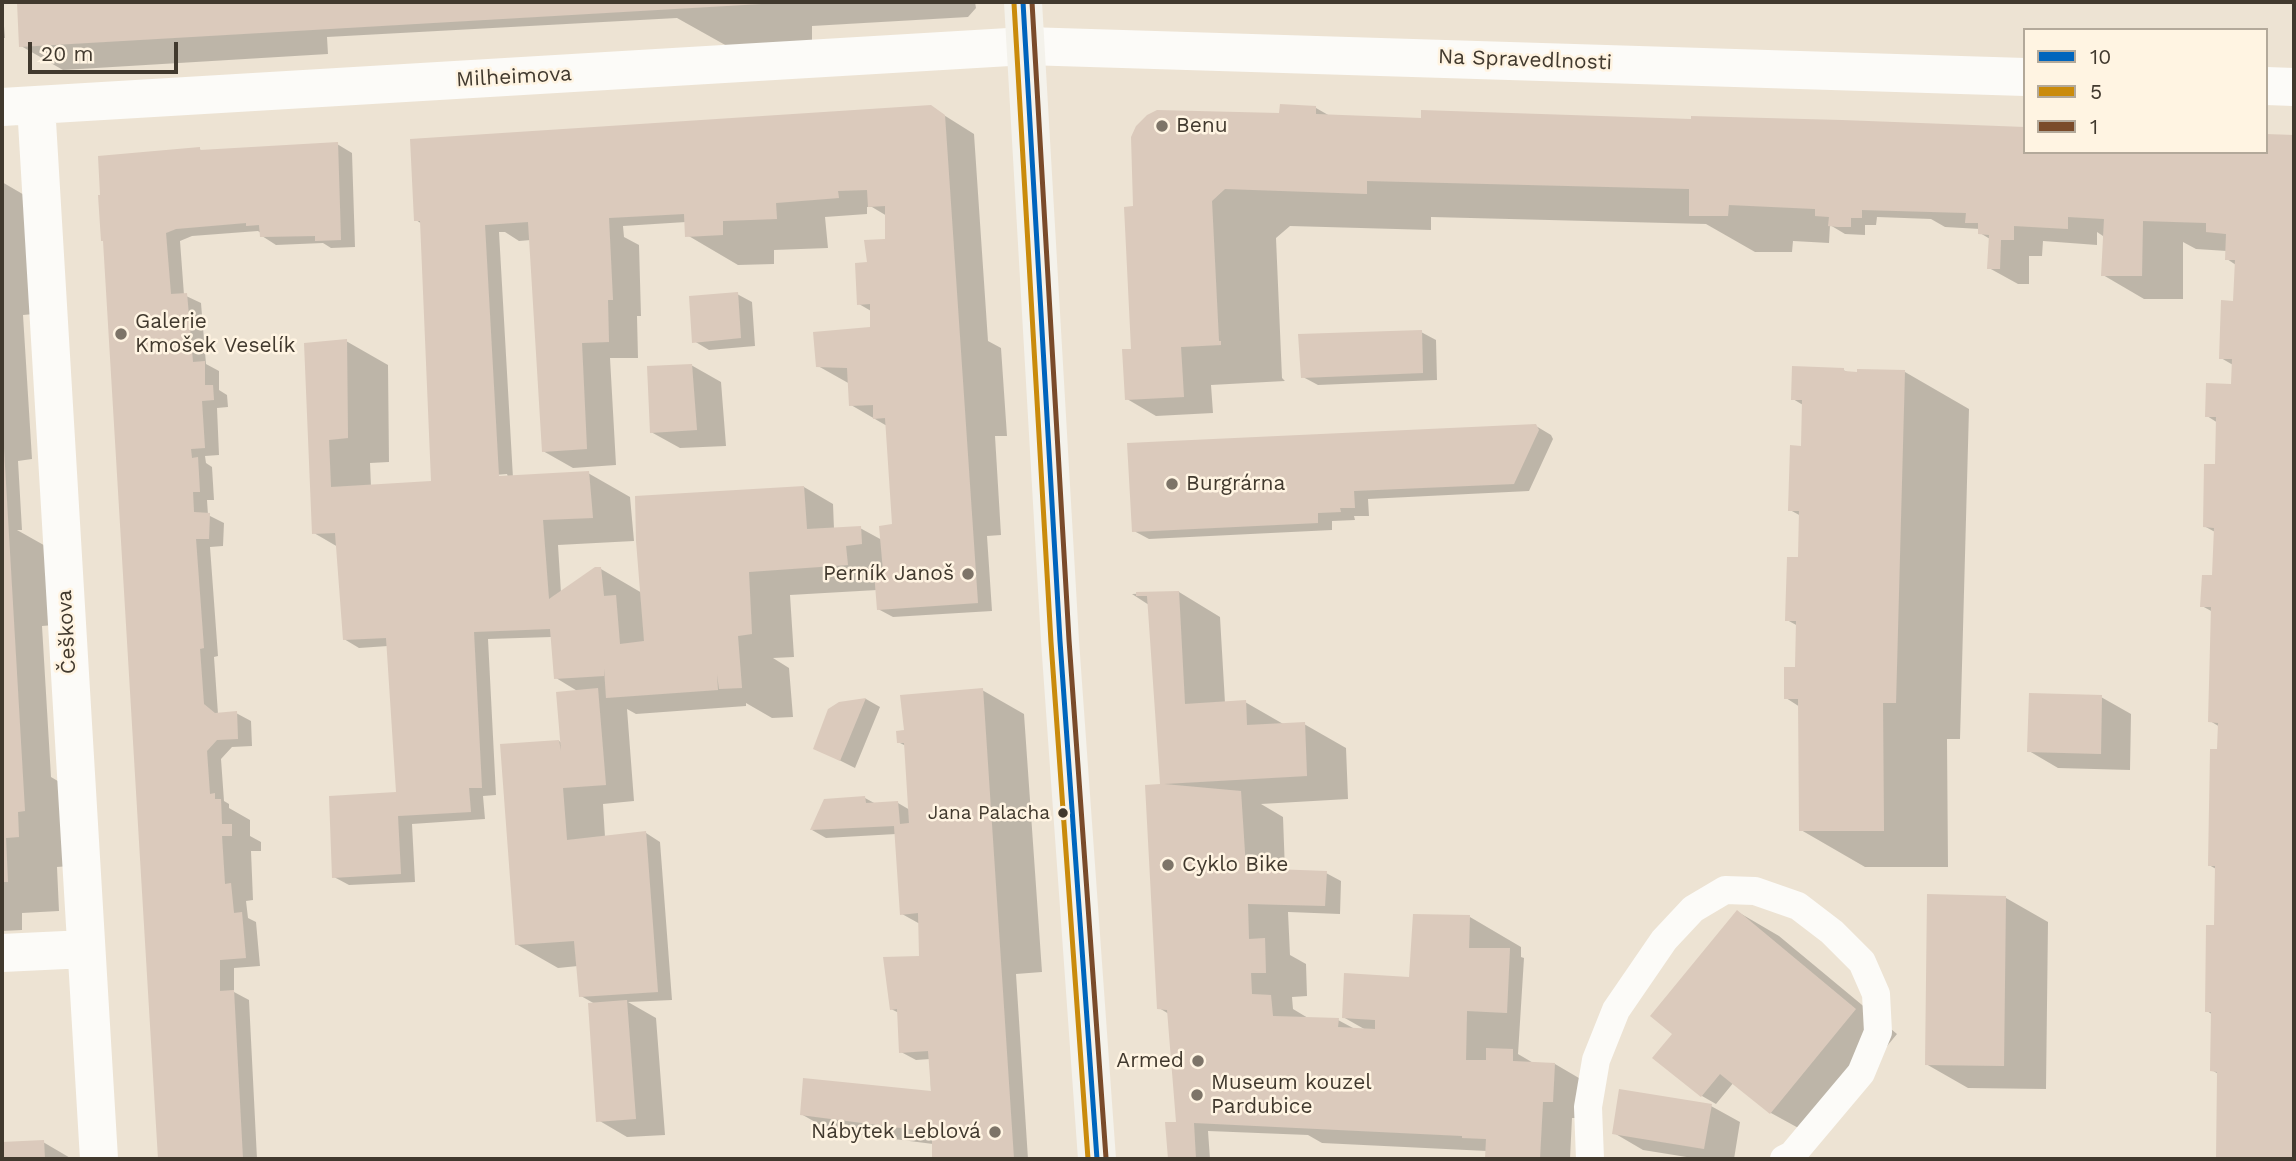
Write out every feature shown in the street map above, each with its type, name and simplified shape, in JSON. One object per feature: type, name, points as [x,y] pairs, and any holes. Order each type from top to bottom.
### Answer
[{"type":"main road","points":[[1023,2],[1060,641],[1097,1159]]},
{"type":"street","name":"Na Spravedlnosti","points":[[1026,46],[2023,77]]},
{"type":"street","name":"Milheimova","points":[[19,106],[1026,46]]},
{"type":"street","points":[[2268,86],[2294,87]]},
{"type":"street","name":"Češkova","points":[[19,106],[86,949],[99,1159]]},
{"type":"street","points":[[2,953],[86,949]]},
{"type":"lane","points":[[1590,1159],[1588,1107],[1596,1060],[1616,1010],[1664,940],[1693,909],[1725,890],[1755,891],[1798,906],[1832,932],[1862,962],[1876,994],[1878,1032],[1861,1073],[1792,1155],[1784,1159]]},
{"type":"building","points":[[17,2],[761,2],[761,4],[19,47]]},
{"type":"building","points":[[1280,104],[1316,106],[1316,114],[1421,118],[1421,110],[2023,127],[2023,154],[2268,154],[2268,134],[2294,135],[2294,1159],[2216,1159],[2217,1072],[2210,1071],[2211,1012],[2205,1012],[2206,925],[2214,925],[2215,866],[2208,866],[2210,749],[2217,749],[2218,723],[2208,722],[2211,607],[2200,607],[2202,575],[2212,575],[2214,528],[2203,527],[2204,464],[2215,464],[2216,417],[2205,417],[2206,383],[2231,384],[2232,359],[2219,359],[2221,300],[2233,301],[2235,260],[2225,260],[2226,234],[2206,232],[2206,223],[2143,221],[2142,276],[2101,276],[2104,219],[2068,217],[2068,229],[2014,226],[2014,240],[2001,240],[2000,269],[1987,269],[1989,235],[1978,234],[1978,223],[1965,223],[1966,213],[1862,210],[1862,218],[1851,218],[1851,227],[1838,227],[1828,226],[1829,217],[1815,216],[1815,209],[1729,205],[1728,216],[1689,216],[1689,189],[1367,181],[1367,194],[1225,189],[1212,201],[1221,345],[1181,347],[1184,397],[1125,400],[1122,349],[1131,349],[1124,207],[1133,206],[1131,137],[1136,126],[1157,110],[1279,113]]},
{"type":"building","points":[[931,105],[945,115],[978,603],[877,610],[874,572],[883,571],[879,526],[892,524],[885,418],[873,419],[873,405],[849,406],[847,368],[816,367],[813,332],[870,327],[870,304],[857,305],[855,263],[867,262],[864,240],[885,239],[885,206],[868,207],[867,190],[838,191],[839,198],[776,203],[777,219],[723,221],[723,235],[685,237],[684,214],[609,218],[613,300],[608,300],[609,342],[582,343],[587,449],[542,452],[528,222],[485,225],[499,476],[589,471],[593,518],[543,520],[549,599],[595,567],[601,567],[604,596],[616,595],[620,644],[644,641],[635,496],[804,486],[807,529],[861,526],[862,544],[846,546],[848,565],[749,572],[752,634],[738,636],[742,688],[719,689],[717,674],[718,690],[606,698],[604,668],[604,676],[554,679],[550,629],[474,632],[482,788],[469,788],[471,812],[398,816],[401,874],[332,878],[329,796],[396,792],[386,638],[343,640],[335,533],[312,534],[304,343],[347,339],[348,438],[329,440],[331,487],[431,481],[420,221],[414,221],[410,139]]},
{"type":"building","points":[[338,142],[341,240],[315,241],[315,236],[260,237],[259,225],[246,226],[246,223],[176,229],[166,233],[171,294],[187,293],[193,362],[205,361],[205,385],[213,385],[214,400],[202,401],[205,448],[191,449],[192,458],[198,457],[200,492],[193,492],[194,512],[210,513],[209,539],[196,539],[204,648],[200,649],[204,704],[215,713],[237,711],[238,739],[217,740],[207,751],[210,794],[215,793],[215,799],[221,799],[222,824],[232,824],[232,836],[222,836],[225,884],[231,883],[234,913],[242,912],[246,958],[220,960],[220,991],[234,990],[243,1159],[158,1159],[103,241],[98,195],[98,156],[200,147],[200,150]]},
{"type":"building","points":[[738,292],[741,338],[692,343],[689,296]]},
{"type":"building","points":[[1422,330],[1423,373],[1301,378],[1298,334]]},
{"type":"building","points":[[692,364],[697,430],[650,433],[647,366]]},
{"type":"building","points":[[1792,366],[1844,368],[1844,371],[1857,372],[1857,369],[1905,370],[1896,703],[1883,703],[1884,831],[1799,831],[1798,699],[1784,699],[1784,667],[1795,667],[1796,621],[1785,621],[1787,557],[1798,557],[1799,511],[1788,511],[1790,445],[1801,446],[1802,400],[1791,400]]},
{"type":"building","points":[[1536,424],[1539,430],[1514,484],[1354,491],[1355,508],[1318,513],[1318,523],[1132,532],[1127,443]]},
{"type":"building","points":[[2,449],[25,811],[18,812],[19,837],[6,838],[8,882],[2,882]]},
{"type":"building","points":[[1179,591],[1185,704],[1246,700],[1247,725],[1305,722],[1307,776],[1164,784],[1241,791],[1246,868],[1327,871],[1325,906],[1248,904],[1249,939],[1265,938],[1266,973],[1251,973],[1252,994],[1271,995],[1273,1016],[1339,1018],[1338,1027],[1375,1029],[1375,1020],[1342,1018],[1344,973],[1409,977],[1413,914],[1470,915],[1469,948],[1510,948],[1507,1013],[1467,1011],[1466,1060],[1486,1060],[1486,1048],[1513,1049],[1513,1061],[1555,1063],[1553,1102],[1543,1102],[1540,1159],[1485,1159],[1486,1139],[1462,1136],[1194,1123],[1196,1159],[1168,1159],[1165,1122],[1176,1122],[1167,1010],[1157,1009],[1145,785],[1160,784],[1147,596],[1136,596],[1136,592]]},
{"type":"building","points":[[598,688],[606,785],[563,788],[567,840],[646,831],[658,992],[579,997],[574,941],[515,945],[500,744],[559,740],[561,751],[556,692]]},
{"type":"building","points":[[983,688],[1014,1159],[932,1159],[932,1132],[800,1115],[803,1078],[931,1091],[928,1051],[899,1053],[897,1009],[890,1010],[883,957],[919,956],[918,913],[900,915],[894,826],[810,830],[824,799],[865,796],[866,803],[898,801],[900,824],[909,823],[904,743],[897,743],[896,731],[904,730],[900,695]]},
{"type":"building","points":[[2029,693],[2102,695],[2101,754],[2027,752]]},
{"type":"building","points":[[866,698],[840,761],[813,749],[828,709],[839,702]]},
{"type":"building","points":[[1927,894],[2006,896],[2004,1066],[1925,1065]]},
{"type":"building","points":[[1737,910],[1856,1009],[1770,1114],[1720,1074],[1701,1097],[1652,1058],[1672,1034],[1650,1016]]},
{"type":"building","points":[[627,1000],[636,1119],[596,1122],[588,1003]]},
{"type":"building","points":[[1619,1089],[1712,1104],[1704,1149],[1612,1134]]},
{"type":"building","points":[[44,1140],[45,1159],[2,1159],[2,1142]]},
{"type":"transit line","name":"10","points":[[1023,2],[1060,641],[1097,1159]]},
{"type":"transit line","name":"1","points":[[1032,2],[1069,640],[1106,1158]]},
{"type":"transit line","name":"5","points":[[1014,3],[1051,642],[1088,1159]]},
{"type":"place","name":"Benu","points":[[1162,126]]},
{"type":"place","name":"Galerie Kmošek Veselík","points":[[121,334]]},
{"type":"place","name":"Burgrárna","points":[[1172,484]]},
{"type":"place","name":"Perník Janoš","points":[[968,574]]},
{"type":"place","name":"Jana Palacha","points":[[1063,813]]},
{"type":"place","name":"Cyklo Bike","points":[[1168,865]]},
{"type":"place","name":"Armed","points":[[1198,1061]]},
{"type":"place","name":"Museum kouzel Pardubice","points":[[1197,1095]]},
{"type":"place","name":"Nábytek Leblová","points":[[995,1132]]}]
